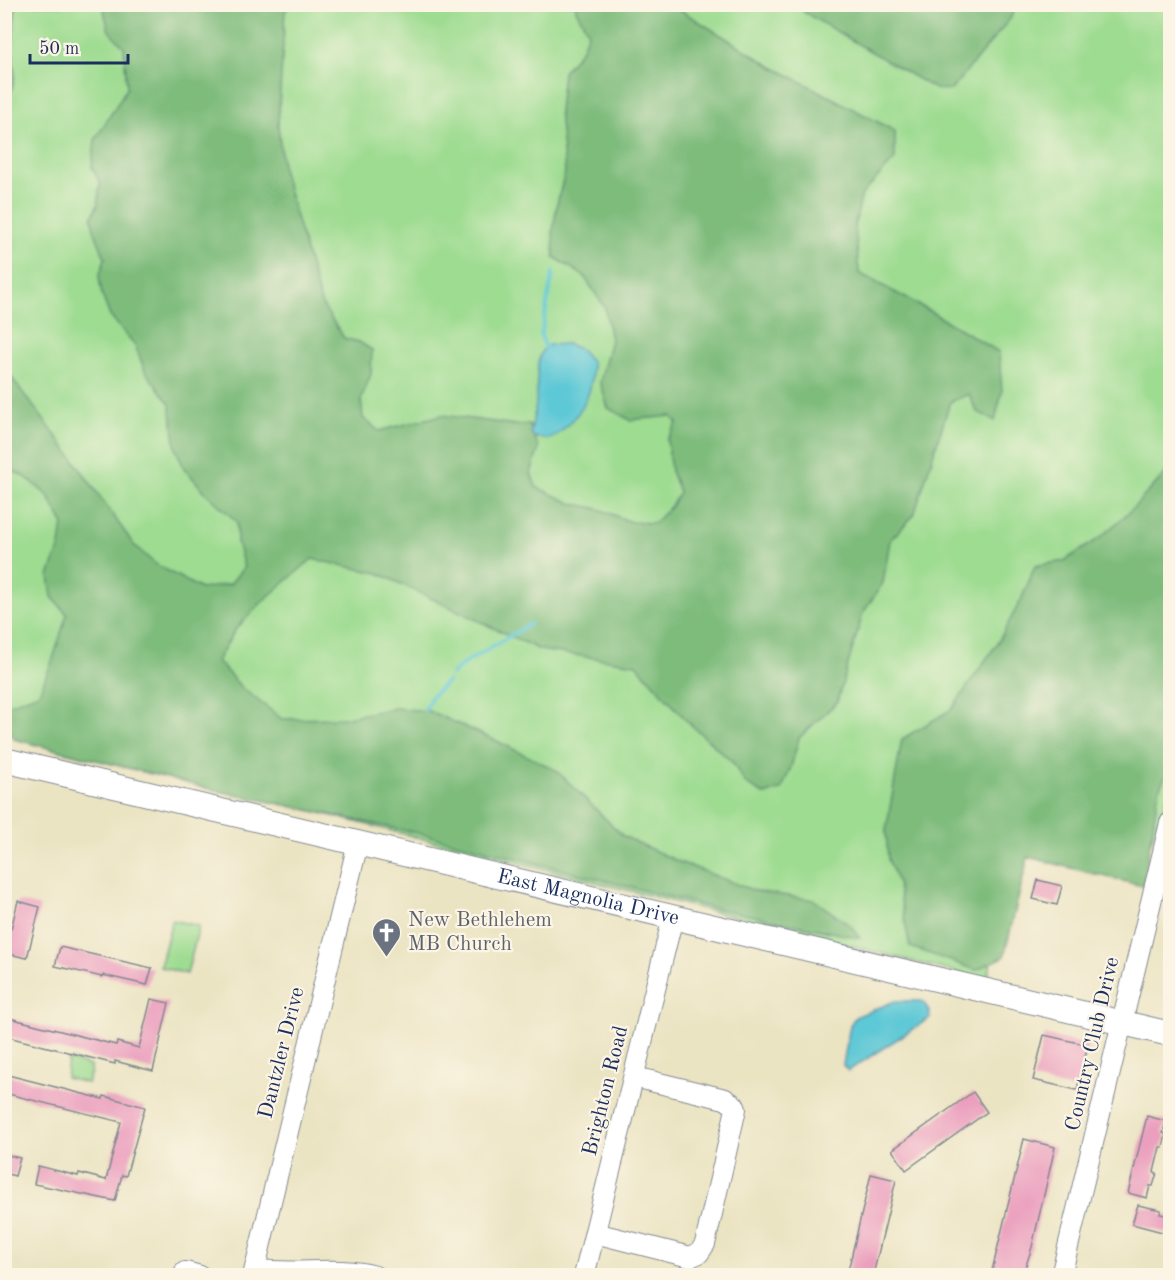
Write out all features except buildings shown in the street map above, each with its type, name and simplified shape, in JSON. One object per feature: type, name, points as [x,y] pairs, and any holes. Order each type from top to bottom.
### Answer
[{"type":"main road","name":"East Magnolia Drive","points":[[4,760],[1170,1034]]},
{"type":"street","name":"Country Club Drive","points":[[1061,1275],[1170,823]]},
{"type":"street","name":"Dantzler Drive","points":[[254,1272],[358,843]]},
{"type":"street","name":"Brighton Road","points":[[584,1275],[673,917]]},
{"type":"street","points":[[595,1233],[690,1257],[701,1250],[705,1244],[736,1109],[725,1099],[634,1077]]},
{"type":"street","points":[[254,1272],[329,1269],[375,1275]]},
{"type":"green space","points":[[5,4],[16,5],[12,48],[15,76],[5,117]]},
{"type":"green space","points":[[105,4],[291,5],[285,11],[278,124],[283,172],[321,303],[344,338],[359,342],[372,350],[371,374],[361,399],[363,418],[379,431],[442,415],[516,425],[529,424],[539,448],[531,473],[536,487],[571,503],[599,509],[631,522],[654,523],[671,506],[679,492],[671,471],[667,440],[677,423],[671,416],[630,420],[608,408],[600,382],[611,340],[605,308],[584,276],[554,257],[553,230],[565,172],[559,111],[563,72],[582,49],[588,32],[576,10],[576,5],[672,5],[773,67],[895,131],[895,159],[862,194],[855,224],[859,273],[999,352],[1002,392],[995,421],[976,411],[969,394],[950,402],[914,515],[890,540],[883,583],[863,613],[837,702],[799,738],[782,789],[765,795],[746,784],[732,762],[687,721],[636,664],[540,650],[378,573],[312,559],[264,600],[235,630],[217,661],[242,688],[282,719],[343,718],[395,708],[429,711],[556,770],[623,836],[677,861],[755,891],[814,900],[851,926],[860,938],[709,907],[426,835],[214,790],[14,739],[5,718],[7,705],[39,693],[53,659],[67,614],[52,597],[49,576],[60,546],[63,523],[47,495],[24,476],[5,468],[4,351],[7,372],[67,450],[134,545],[155,564],[201,589],[230,584],[244,567],[237,542],[237,522],[205,492],[184,468],[176,449],[170,404],[145,371],[135,345],[110,316],[102,295],[99,277],[105,258],[94,230],[92,217],[98,204],[100,183],[92,167],[95,140],[127,88],[124,47],[109,31],[104,11]]},
{"type":"green space","points":[[5,5],[1170,5],[1170,789],[1138,877],[1020,846],[987,980],[5,734]]},
{"type":"green space","points":[[796,5],[1017,5],[1010,19],[951,90],[935,89],[805,13]]},
{"type":"green space","points":[[1170,469],[1170,767],[1159,789],[1143,886],[1028,857],[1004,957],[976,970],[910,947],[897,881],[888,859],[886,831],[902,739],[952,709],[998,642],[1021,600],[1035,566],[1064,561],[1100,538],[1131,510]]},
{"type":"green space","points":[[172,920],[199,926],[187,974],[160,967]]},
{"type":"green space","points":[[68,1061],[90,1066],[91,1072],[87,1083],[66,1078]]},
{"type":"water","points":[[567,344],[580,349],[592,363],[590,390],[573,419],[558,434],[548,439],[534,437],[531,433],[536,404],[538,363],[542,351],[549,345]]},
{"type":"water","points":[[895,1001],[922,1001],[929,1010],[930,1018],[848,1071],[843,1065],[850,1025],[855,1017]]},
{"type":"waterway","points":[[546,348],[541,336],[553,273]]},
{"type":"waterway","points":[[451,675],[463,664],[530,624]]},
{"type":"waterway","points":[[425,710],[431,697],[448,681]]},
{"type":"place","name":"New Bethlehem MB Church","points":[[387,958]]}]
